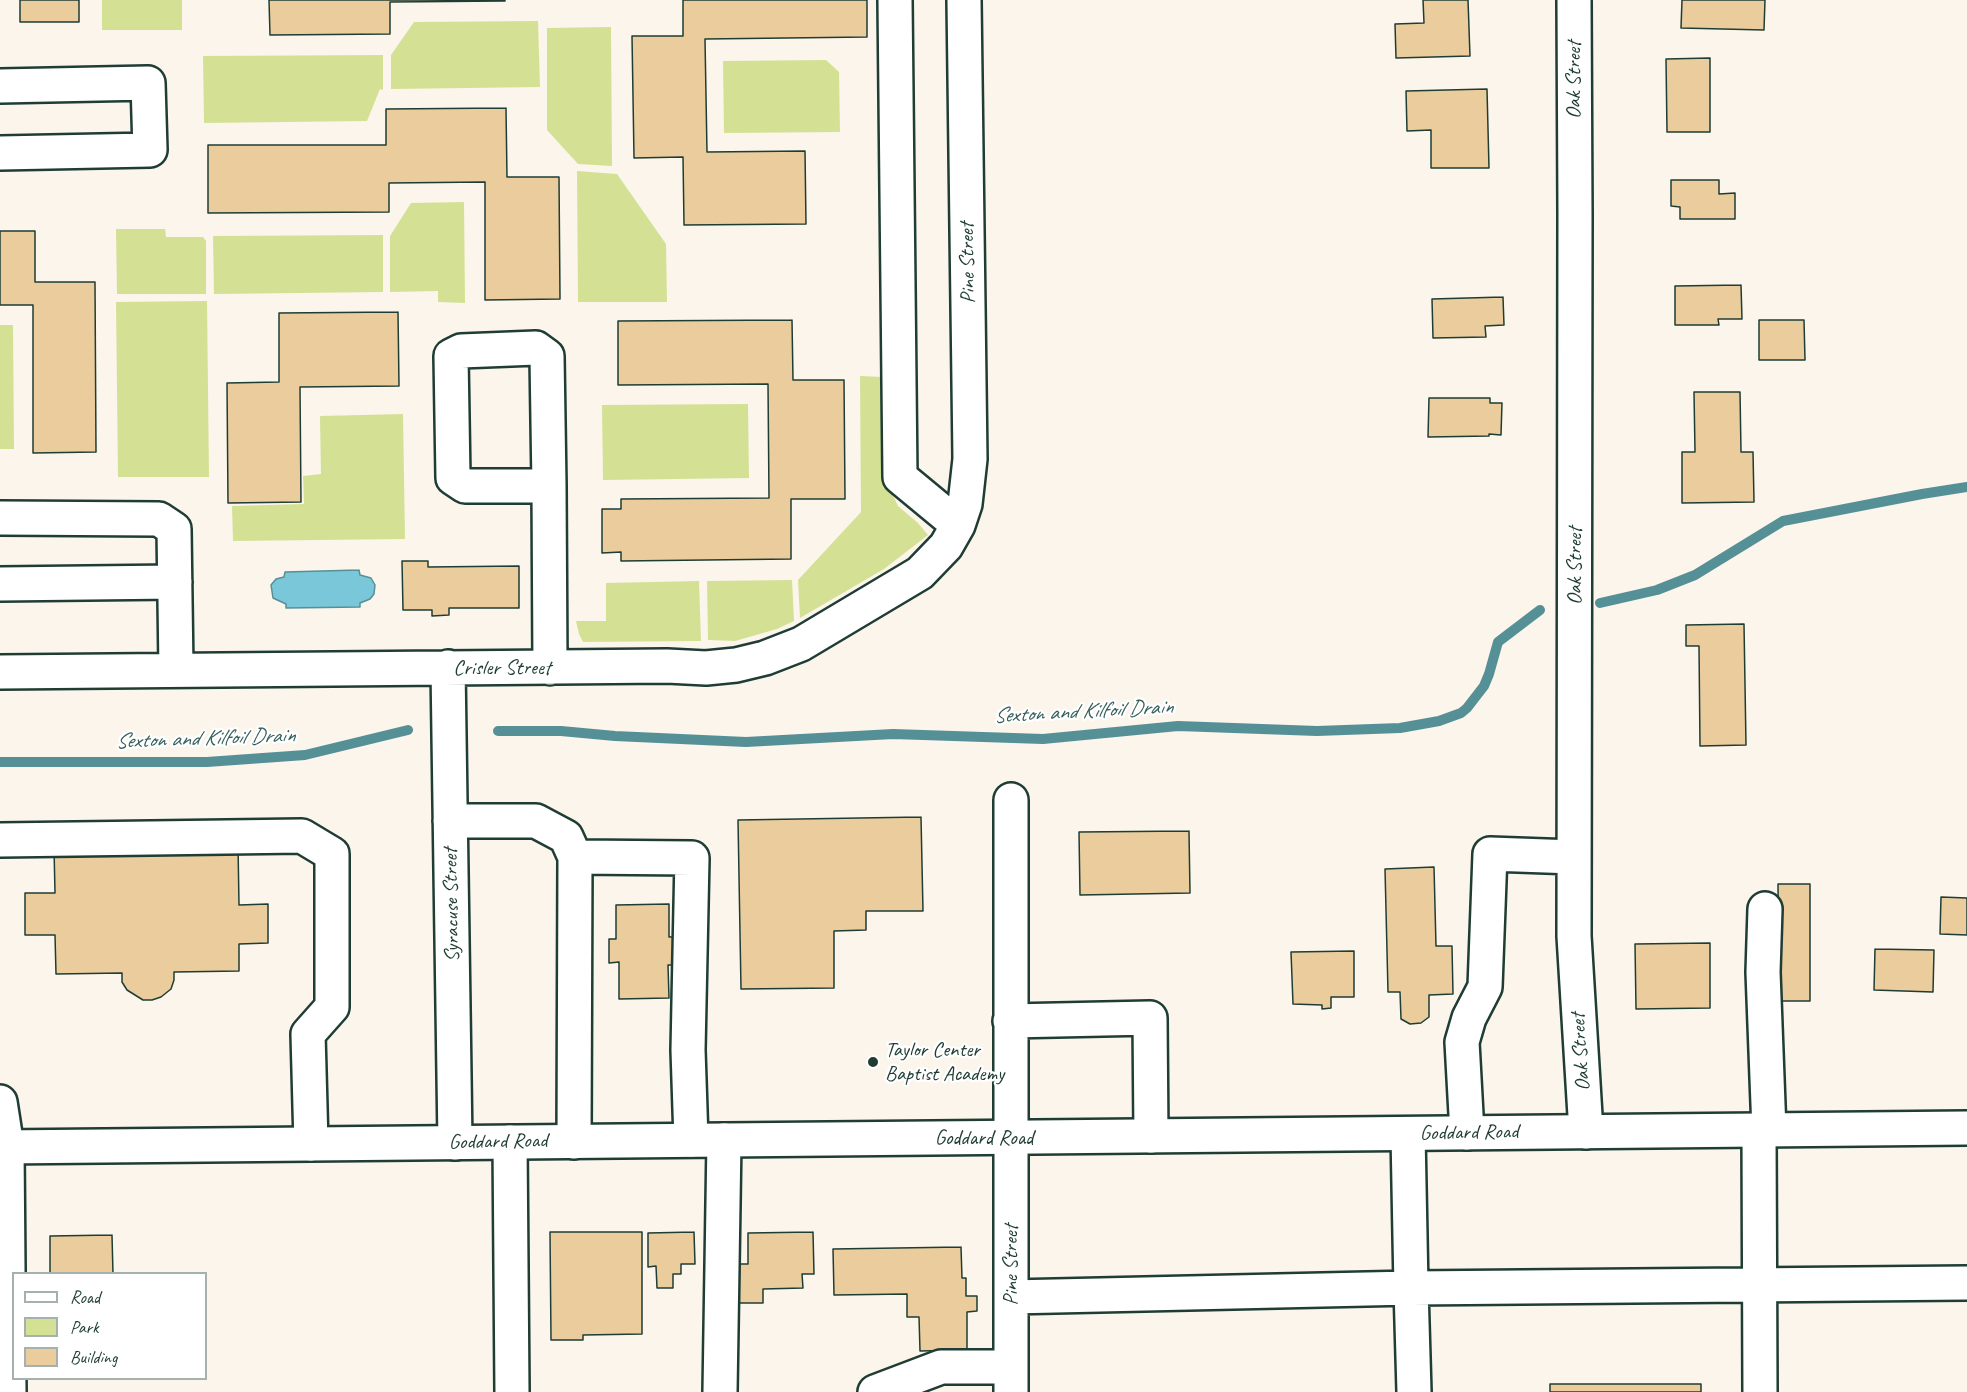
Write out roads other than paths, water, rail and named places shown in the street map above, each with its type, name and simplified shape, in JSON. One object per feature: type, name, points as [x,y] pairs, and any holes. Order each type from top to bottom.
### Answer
[{"type":"street","points":[[895,0],[900,477],[958,525]]},
{"type":"street","name":"Pine Street","points":[[958,525],[965,504],[970,459],[964,0]]},
{"type":"street","name":"Oak Street","points":[[1574,0],[1574,936],[1586,1132]]},
{"type":"street","points":[[0,86],[148,83],[150,150],[0,153]]},
{"type":"street","points":[[549,486],[465,486],[453,478],[451,356],[461,351],[536,348],[547,356],[549,486],[550,668]]},
{"type":"street","points":[[0,518],[159,519],[174,529],[177,670]]},
{"type":"street","name":"Crisler Street","points":[[0,672],[667,666],[706,668],[736,665],[765,658],[801,644],[920,573],[946,546],[958,525]]},
{"type":"street","points":[[0,584],[175,582]]},
{"type":"street","name":"Syracuse Street","points":[[448,668],[455,1143]]},
{"type":"street","name":"Pine Street","points":[[1011,800],[1011,1379]]},
{"type":"street","points":[[450,821],[536,822],[566,837],[575,857],[574,1142]]},
{"type":"street","points":[[0,840],[302,836],[332,854],[332,1007],[308,1034],[311,1144]]},
{"type":"street","points":[[1467,1133],[1462,1042],[1469,1018],[1485,987],[1490,854],[1574,857]]},
{"type":"street","points":[[575,857],[692,858],[688,1050],[691,1140]]},
{"type":"street","points":[[1760,1392],[1759,1284],[1764,1131],[1765,909]]},
{"type":"street","points":[[1010,1021],[1150,1018],[1151,1136]]},
{"type":"street","points":[[0,1102],[4,1147],[9,1392]]},
{"type":"street","name":"Goddard Road","points":[[4,1147],[1967,1128]]},
{"type":"street","points":[[1408,1134],[1414,1392]]},
{"type":"street","points":[[720,1392],[724,1140]]},
{"type":"street","points":[[510,1142],[512,1392]]},
{"type":"street","points":[[1011,1297],[1411,1288],[1967,1283]]},
{"type":"street","points":[[875,1392],[941,1367],[1011,1379]]},
{"type":"water","points":[[359,570],[360,575],[371,578],[375,585],[374,594],[370,599],[360,603],[360,607],[286,608],[286,604],[273,598],[271,585],[276,579],[284,577],[285,572]]},
{"type":"waterway","name":"Sexton and Kilfoil Drain","points":[[1600,603],[1657,590],[1695,575],[1783,521],[1967,487]]},
{"type":"waterway","name":"Sexton and Kilfoil Drain","points":[[498,731],[561,731],[746,742],[893,734],[1043,739],[1178,726],[1317,731],[1400,728],[1439,721],[1461,713],[1467,708],[1484,686],[1498,642],[1540,610]]},
{"type":"waterway","name":"Sexton and Kilfoil Drain","points":[[0,762],[207,762],[305,755],[408,730]]},
{"type":"place","name":"Taylor Center Baptist Academy","points":[[873,1062]]}]
